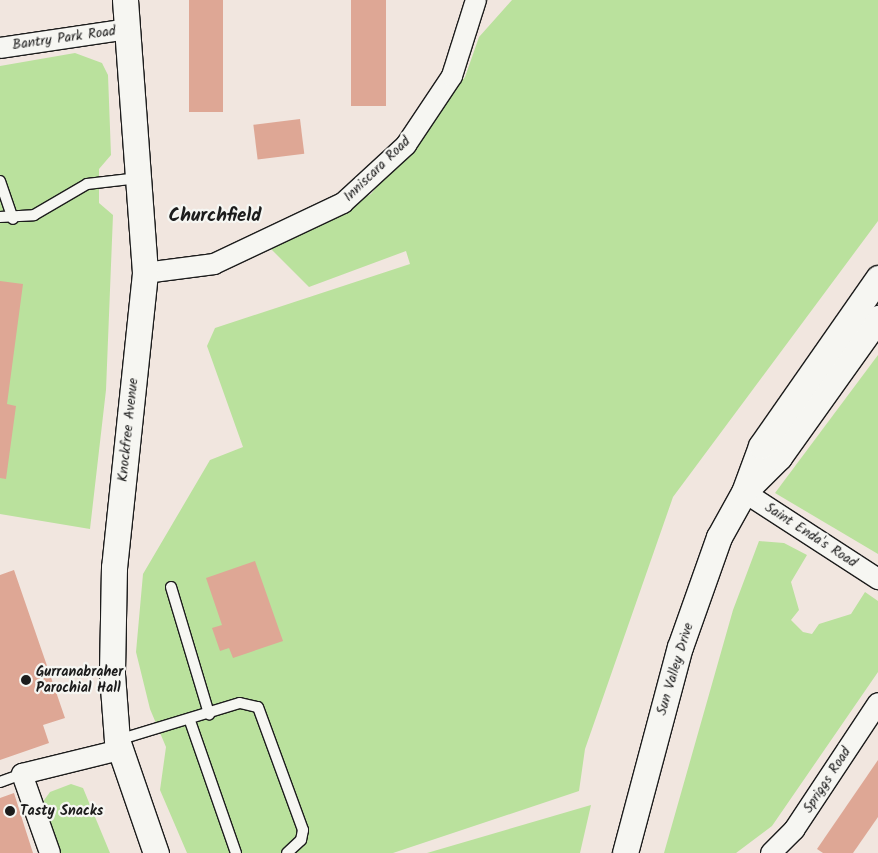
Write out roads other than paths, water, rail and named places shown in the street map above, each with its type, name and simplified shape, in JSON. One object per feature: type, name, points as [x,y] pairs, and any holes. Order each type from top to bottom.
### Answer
[{"type":"street","name":"Knockfree Avenue","points":[[125,0],[145,273],[111,608],[118,745],[156,853]]},
{"type":"street","name":"Inniscara Road","points":[[145,273],[214,264],[343,203],[406,145],[452,76],[476,0]]},
{"type":"street","name":"Bantry Park Road","points":[[0,48],[128,29]]},
{"type":"street","name":"Sun Valley Drive","points":[[625,853],[680,647],[719,537],[744,492],[761,446],[878,278]]},
{"type":"street","name":"Sun Valley Drive","points":[[744,492],[780,457],[878,318]]},
{"type":"street","name":"Saint Enda's Road","points":[[744,492],[878,579]]},
{"type":"street","name":"Spriggs Road","points":[[772,853],[794,830],[878,703]]},
{"type":"street","points":[[50,853],[22,774],[118,745]]},
{"type":"lane","points":[[0,217],[13,220],[34,214],[77,187],[139,178]]},
{"type":"lane","points":[[0,181],[13,220]]},
{"type":"lane","points":[[171,586],[209,714]]},
{"type":"lane","points":[[118,745],[240,703],[258,707],[263,713],[302,830],[301,840],[287,853]]},
{"type":"lane","points":[[190,721],[236,853]]},
{"type":"lane","points":[[0,782],[22,774]]},
{"type":"place","name":"Gurranabraher Parochial Hall","points":[[26,680]]},
{"type":"place","name":"Tasty Snacks","points":[[10,811]]},
{"type":"district","name":"Churchfield","points":[[215,217]]}]
